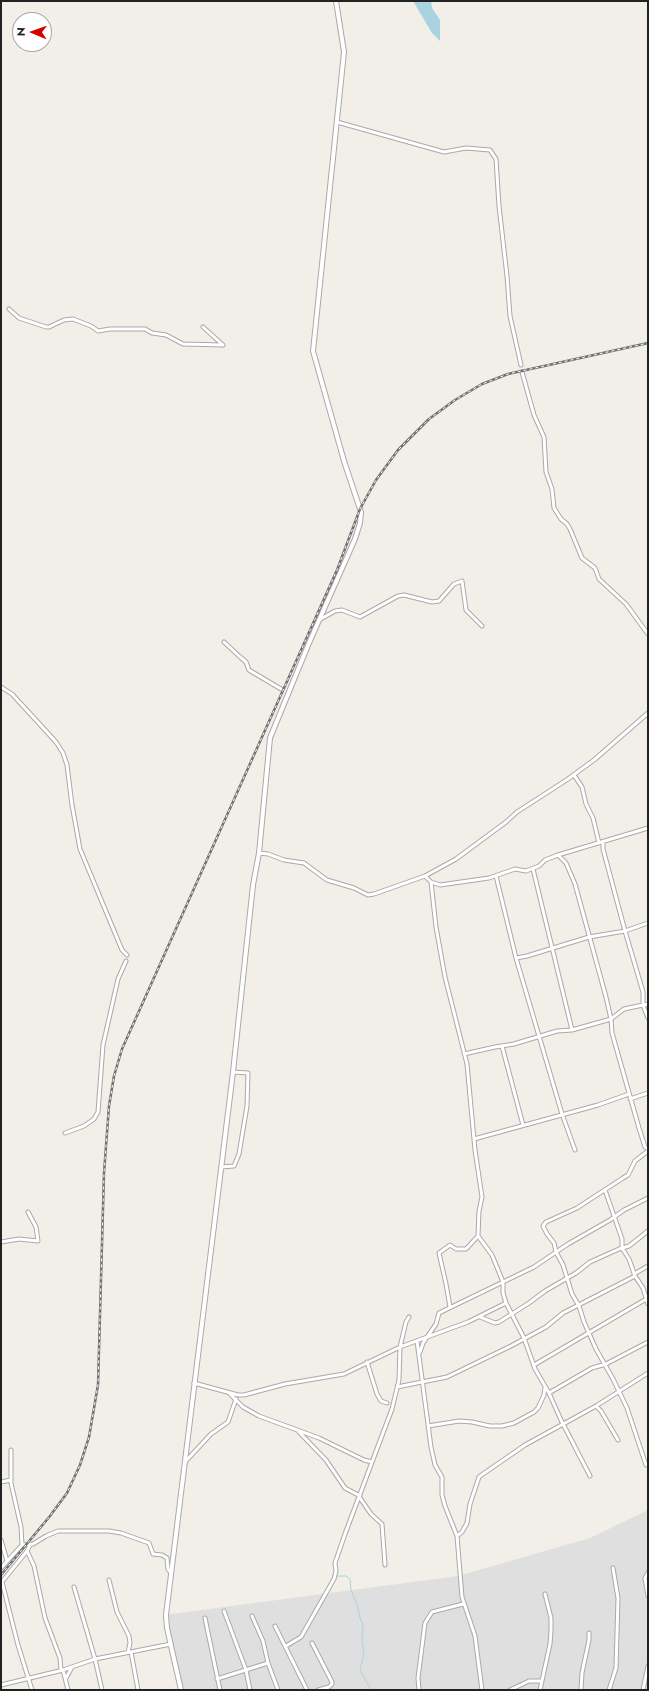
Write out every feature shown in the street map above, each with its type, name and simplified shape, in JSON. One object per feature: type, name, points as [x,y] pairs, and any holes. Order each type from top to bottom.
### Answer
[{"type":"street","points":[[181,1690],[166,1615],[233,1072],[270,738],[319,620],[355,539],[360,523],[361,512],[344,461],[313,351],[344,52],[336,1]]},
{"type":"street","points":[[337,122],[444,152],[466,148],[490,150],[496,159],[510,316],[521,365]]},
{"type":"street","points":[[10,309],[19,318],[46,328],[70,319],[77,320],[98,331],[110,329],[145,329],[152,333],[170,336],[183,344],[223,345],[203,327]]},
{"type":"street","points":[[522,372],[534,415],[544,437],[546,472],[552,489],[554,508],[570,529],[582,558],[594,568],[600,579],[626,604],[648,634]]},
{"type":"street","points":[[319,620],[335,611],[342,610],[360,617],[398,596],[404,595],[432,602],[439,601],[454,584],[462,581],[466,610],[482,626]]},
{"type":"street","points":[[224,642],[246,662],[249,670],[281,689]]},
{"type":"street","points":[[1,687],[12,694],[56,742],[63,753],[67,765],[73,812],[80,849],[122,950],[126,955]]},
{"type":"street","points":[[258,853],[268,854],[284,860],[304,863],[328,880],[354,888],[368,895],[425,876],[456,859],[506,822],[516,812],[574,775],[594,760],[648,713]]},
{"type":"street","points":[[574,775],[582,787],[586,804],[593,818],[601,842],[643,992],[643,1005],[648,1018]]},
{"type":"street","points":[[425,876],[431,882],[440,885],[496,876],[515,869],[533,869],[545,860],[558,855],[648,828]]},
{"type":"street","points":[[558,855],[566,863],[570,871],[611,1019],[612,1033],[630,1099],[645,1147],[648,1150],[635,1160],[628,1175],[577,1208],[544,1224],[547,1234],[554,1243],[556,1252],[568,1277],[572,1294],[579,1306],[589,1332],[627,1408],[646,1465]]},
{"type":"street","points":[[533,869],[572,1030]]},
{"type":"street","points":[[496,876],[516,958],[562,1114],[575,1150]]},
{"type":"street","points":[[431,882],[433,907],[445,977],[466,1064],[482,1197],[479,1211],[478,1236],[492,1255],[503,1282],[503,1293],[506,1303],[524,1338],[534,1365],[590,1476]]},
{"type":"street","points":[[516,958],[589,937],[625,931],[648,923]]},
{"type":"street","points":[[65,1133],[84,1126],[94,1118],[98,1112],[103,1045],[118,979],[126,961]]},
{"type":"street","points":[[464,1054],[514,1044],[564,1030],[572,1030],[611,1019],[624,1009],[648,1004]]},
{"type":"street","points":[[502,1046],[523,1125]]},
{"type":"street","points":[[221,1167],[234,1166],[239,1154],[247,1106],[248,1073],[233,1072]]},
{"type":"street","points":[[630,1099],[648,1093]]},
{"type":"street","points":[[474,1139],[629,1094]]},
{"type":"street","points":[[604,1190],[622,1239],[622,1248],[648,1298],[648,1304]]},
{"type":"street","points":[[420,1354],[423,1343],[436,1324],[439,1313],[478,1296],[534,1267],[624,1210],[648,1198]]},
{"type":"street","points":[[1,1242],[19,1239],[38,1241],[36,1227],[28,1212]]},
{"type":"street","points":[[479,1317],[495,1323],[512,1314],[576,1273],[590,1262],[629,1246],[648,1231]]},
{"type":"street","points":[[450,1307],[439,1253],[450,1245],[456,1248],[466,1249],[478,1236]]},
{"type":"street","points":[[397,1387],[447,1377],[546,1327],[563,1313],[579,1306],[635,1275],[648,1266]]},
{"type":"street","points":[[534,1365],[648,1298]]},
{"type":"street","points":[[194,1383],[238,1395],[251,1394],[285,1384],[344,1374],[400,1347],[479,1317],[506,1303]]},
{"type":"street","points":[[286,1646],[301,1637],[334,1578],[336,1571],[335,1563],[388,1422],[400,1372],[400,1347],[406,1322],[409,1316]]},
{"type":"street","points":[[417,1341],[420,1354],[428,1426],[435,1465],[442,1477],[443,1500],[450,1520],[458,1536],[463,1604],[475,1636],[482,1690]]},
{"type":"street","points":[[549,1393],[592,1368],[606,1364],[648,1342]]},
{"type":"street","points":[[367,1362],[377,1394],[381,1401],[387,1403]]},
{"type":"street","points":[[458,1536],[467,1523],[470,1504],[480,1477],[502,1460],[596,1406],[648,1373]]},
{"type":"street","points":[[428,1426],[459,1421],[490,1426],[502,1426],[514,1423],[534,1412],[538,1408],[544,1395],[545,1386]]},
{"type":"street","points":[[228,1392],[243,1407],[259,1416],[299,1432],[319,1438],[364,1460],[372,1462]]},
{"type":"street","points":[[184,1464],[211,1434],[228,1422],[236,1399]]},
{"type":"street","points":[[596,1406],[602,1411],[618,1440]]},
{"type":"street","points":[[299,1432],[326,1460],[345,1488],[360,1497],[371,1514],[382,1524],[385,1565]]},
{"type":"street","points":[[1,1568],[22,1545],[21,1527],[11,1480],[11,1450]]},
{"type":"street","points":[[1,1482],[11,1480]]},
{"type":"street","points":[[22,1545],[30,1545],[58,1531],[121,1533],[149,1543],[154,1554],[167,1558],[168,1569],[171,1573]]},
{"type":"street","points":[[1,1540],[7,1561]]},
{"type":"street","points":[[30,1545],[27,1551],[1,1583],[32,1690]]},
{"type":"street","points":[[27,1551],[34,1566],[45,1618],[60,1658],[68,1690]]},
{"type":"street","points":[[609,1690],[616,1668],[618,1598],[613,1568]]},
{"type":"street","points":[[648,1573],[645,1578],[648,1596]]},
{"type":"street","points":[[109,1580],[117,1612],[129,1636],[130,1652],[138,1690]]},
{"type":"street","points":[[74,1587],[95,1659],[102,1690]]},
{"type":"street","points":[[540,1690],[550,1644],[551,1631],[551,1618],[545,1594]]},
{"type":"street","points":[[419,1690],[418,1678],[425,1623],[432,1612],[463,1604]]},
{"type":"street","points":[[224,1611],[246,1670],[250,1690]]},
{"type":"street","points":[[252,1616],[263,1641],[268,1663],[278,1690]]},
{"type":"street","points":[[205,1618],[220,1690]]},
{"type":"street","points":[[275,1626],[307,1690]]},
{"type":"street","points":[[581,1690],[582,1674],[589,1633]]},
{"type":"street","points":[[312,1642],[332,1682],[329,1687],[318,1690]]},
{"type":"street","points":[[1,1685],[62,1670],[95,1659],[171,1644]]},
{"type":"street","points":[[217,1679],[268,1663]]},
{"type":"street","points":[[66,1678],[73,1666]]},
{"type":"street","points":[[643,1690],[647,1678],[648,1666]]},
{"type":"street","points":[[510,1690],[529,1681],[542,1681]]},
{"type":"shaded area","points":[[648,1510],[648,1690],[178,1690],[164,1615],[458,1576],[590,1538]]},
{"type":"water","points":[[413,1],[431,1],[432,8],[440,20],[440,41],[432,33]]},
{"type":"waterway","points":[[336,1576],[346,1576],[350,1579],[351,1590],[363,1625],[362,1641],[364,1653],[360,1670],[371,1690]]},
{"type":"railway","points":[[1,1575],[67,1493],[80,1465],[89,1437],[98,1385],[104,1173],[109,1106],[114,1076],[122,1049],[337,570],[360,509],[376,480],[398,450],[429,419],[455,400],[482,384],[508,374],[648,343]]}]
